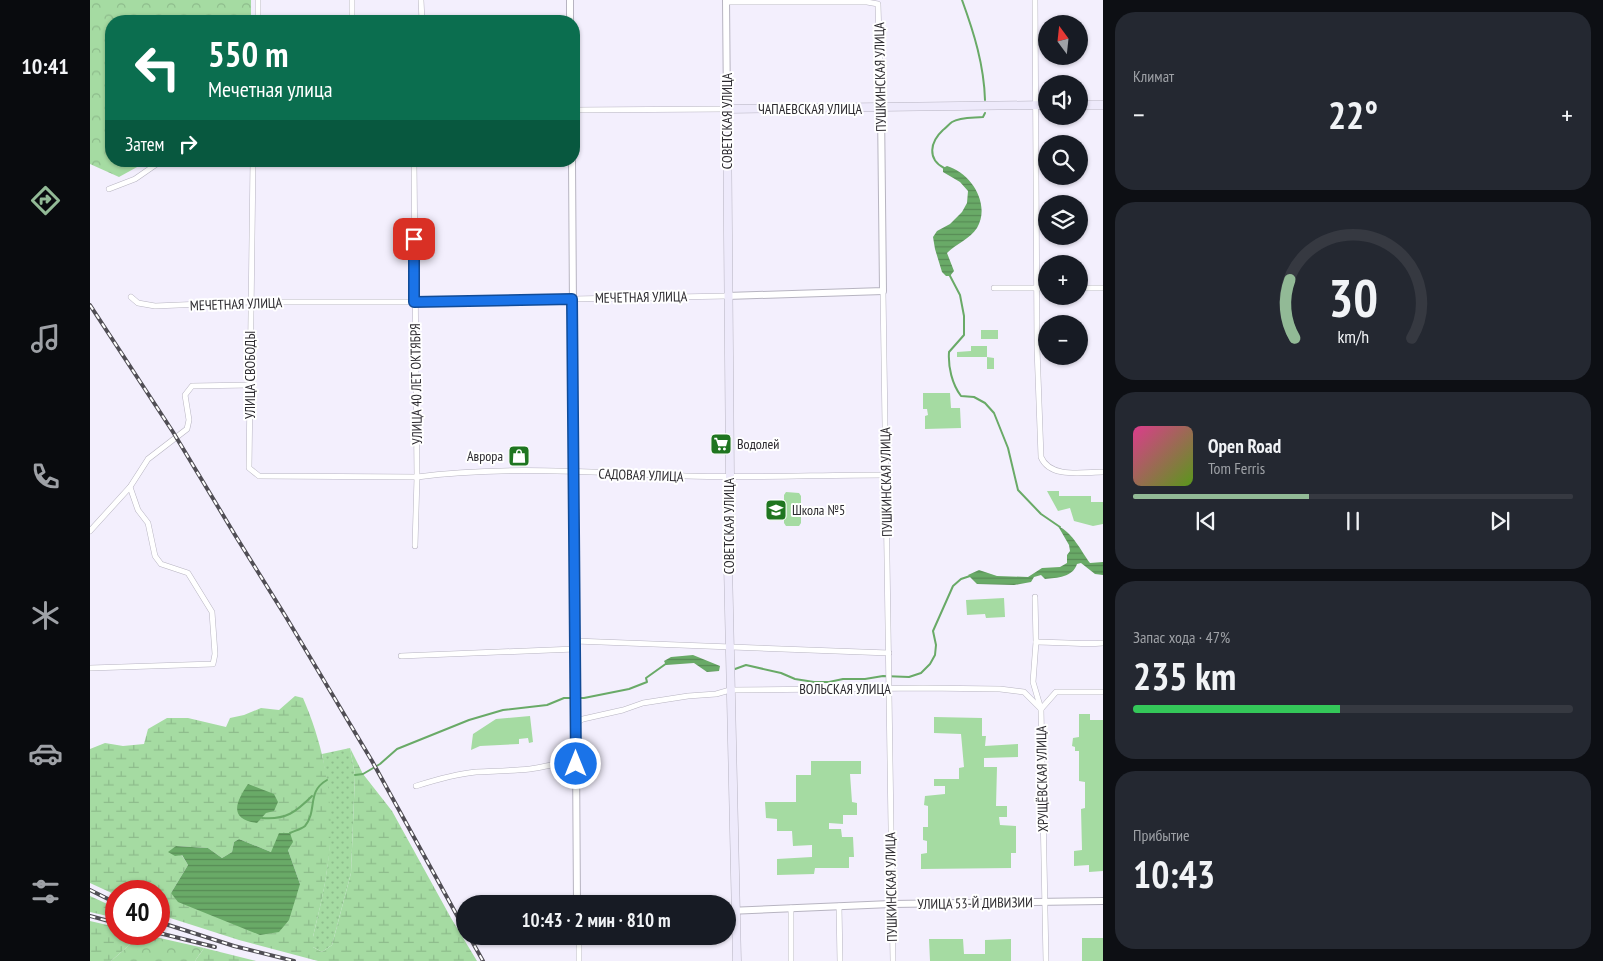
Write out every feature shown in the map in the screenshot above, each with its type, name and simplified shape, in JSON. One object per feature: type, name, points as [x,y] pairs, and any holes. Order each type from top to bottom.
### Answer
[{"type":"main road","name":"ЧАПАЕВСКАЯ УЛИЦА","points":[[727,109],[1035,105]]},
{"type":"main road","points":[[1088,105],[1103,105]]},
{"type":"main road","name":"СОВЕТСКАЯ УЛИЦА","points":[[727,109],[731,895]]},
{"type":"main road","name":"СОВЕТСКАЯ УЛИЦА","points":[[735,945],[737,961]]},
{"type":"street","points":[[258,0],[258,15]]},
{"type":"street","points":[[352,0],[352,15]]},
{"type":"street","points":[[421,0],[422,15]]},
{"type":"street","points":[[570,0],[570,15]]},
{"type":"street","points":[[1035,0],[1040,446],[1042,457],[1051,469],[1059,472],[1103,472]]},
{"type":"street","name":"ПУШКИНСКАЯ УЛИЦА","points":[[726,1],[867,2],[878,4],[893,961]]},
{"type":"street","name":"СОВЕТСКАЯ УЛИЦА","points":[[726,1],[727,109]]},
{"type":"street","name":"ЧАПАЕВСКАЯ УЛИЦА","points":[[580,110],[727,109]]},
{"type":"street","points":[[108,189],[135,179],[152,167]]},
{"type":"street","name":"УЛИЦА СВОБОДЫ","points":[[249,468],[253,167]]},
{"type":"street","name":"УЛИЦА 40 ЛЕТ ОКТЯБРЯ","points":[[414,167],[417,477],[415,546]]},
{"type":"street","points":[[572,167],[577,895]]},
{"type":"street","points":[[994,288],[1037,289]]},
{"type":"street","points":[[1088,288],[1103,288]]},
{"type":"street","name":"МЕЧЕТНАЯ УЛИЦА","points":[[131,297],[138,304],[155,306],[250,302],[414,302],[883,291]]},
{"type":"street","points":[[90,531],[130,487],[148,459],[187,429],[189,420],[185,395],[192,386],[250,385]]},
{"type":"street","name":"САДОВАЯ УЛИЦА","points":[[249,468],[259,476],[417,477],[452,473],[574,473],[730,477],[886,475]]},
{"type":"street","points":[[90,668],[214,664],[212,612],[188,573],[161,564],[155,556],[148,523],[138,510],[130,487]]},
{"type":"street","name":"ХРУЩЁВСКАЯ УЛИЦА","points":[[1035,597],[1036,642],[1033,682],[1041,709],[1046,961]]},
{"type":"street","points":[[575,641],[889,653]]},
{"type":"street","points":[[1036,642],[1073,642],[1088,645],[1103,643]]},
{"type":"street","points":[[401,656],[575,649]]},
{"type":"street","name":"ВОЛЬСКАЯ УЛИЦА","points":[[576,720],[623,710],[643,703],[716,694],[730,690],[1000,689],[1024,692],[1041,709]]},
{"type":"street","points":[[1041,709],[1056,692],[1103,692]]},
{"type":"street","points":[[416,786],[475,772],[502,772],[546,767],[561,763],[576,764]]},
{"type":"street","name":"УЛИЦА 53-Й ДИВИЗИИ","points":[[736,911],[891,904],[1103,901]]},
{"type":"street","points":[[839,906],[840,961]]},
{"type":"street","points":[[791,908],[791,961]]},
{"type":"street","points":[[579,945],[579,961]]},
{"type":"green space","points":[[90,0],[251,0],[251,15],[105,15],[105,167],[137,167],[119,177],[90,164]]},
{"type":"green space","points":[[981,330],[998,330],[998,339],[981,339]]},
{"type":"green space","points":[[971,346],[987,346],[987,357],[957,357],[957,352],[971,351]]},
{"type":"green space","points":[[987,357],[994,358],[994,369],[987,369]]},
{"type":"green space","points":[[923,393],[950,393],[951,408],[960,408],[961,428],[925,429],[925,416],[928,415],[927,409],[923,409]]},
{"type":"green space","points":[[1047,491],[1059,491],[1059,496],[1091,496],[1091,502],[1103,502],[1103,524],[1093,526],[1074,521],[1070,508],[1058,511]]},
{"type":"green space","points":[[786,492],[799,493],[801,496],[801,523],[799,526],[786,526],[784,523],[784,495]]},
{"type":"green space","points":[[1004,598],[1005,617],[986,618],[985,614],[967,615],[966,600]]},
{"type":"green space","points":[[295,696],[303,698],[318,739],[323,760],[330,804],[330,848],[313,937],[313,947],[322,952],[332,945],[351,873],[355,775],[350,748],[363,774],[392,811],[456,926],[456,945],[467,945],[477,961],[318,961],[239,940],[170,918],[170,880],[105,880],[105,890],[90,883],[90,749],[105,743],[123,746],[144,744],[148,729],[167,718],[188,718],[226,727],[230,718],[261,708],[279,710]],"holes":[[[239,839],[271,852],[288,850],[300,884],[171,893],[188,865],[176,846],[208,848],[222,858],[232,852],[234,842]]]},
{"type":"green space","points":[[1079,714],[1090,714],[1090,720],[1103,720],[1103,871],[1089,872],[1089,865],[1074,866],[1074,851],[1082,850],[1081,809],[1085,808],[1085,782],[1079,781],[1079,751],[1075,751],[1075,747],[1072,746],[1073,738],[1079,737]]},
{"type":"green space","points":[[530,716],[533,742],[529,743],[528,738],[519,739],[519,744],[480,746],[471,750],[473,734],[496,719]]},
{"type":"green space","points":[[934,717],[982,718],[982,736],[986,736],[985,746],[1018,744],[1018,757],[984,758],[984,767],[997,767],[996,806],[1007,806],[1007,817],[999,817],[1000,825],[1016,826],[1016,853],[1011,853],[1011,868],[921,869],[921,854],[927,853],[927,841],[923,840],[923,827],[928,827],[928,806],[924,805],[925,796],[945,794],[945,786],[934,786],[934,779],[959,779],[959,768],[964,767],[961,734],[934,733]]},
{"type":"green space","points":[[350,748],[355,775],[351,873],[332,945],[322,952],[313,947],[313,937],[326,878],[330,840],[327,783],[322,754]]},
{"type":"green space","points":[[811,761],[861,761],[861,774],[850,774],[852,802],[857,803],[857,815],[843,815],[843,824],[829,823],[829,829],[841,829],[842,837],[853,837],[854,857],[849,857],[849,868],[815,868],[814,874],[777,875],[777,859],[812,857],[812,845],[793,846],[792,831],[777,831],[777,819],[766,818],[765,802],[796,802],[796,775],[811,775]]},
{"type":"green space","points":[[90,896],[105,903],[105,915],[90,912]]},
{"type":"green space","points":[[90,921],[105,924],[105,945],[129,945],[111,961],[90,961]]},
{"type":"green space","points":[[1082,938],[1103,938],[1103,961],[1082,961]]},
{"type":"green space","points":[[929,939],[963,939],[964,954],[985,954],[985,940],[1011,939],[1011,961],[930,961]]},
{"type":"green space","points":[[170,940],[204,948],[195,961],[111,961],[129,945],[170,945]]},
{"type":"green space","points":[[204,948],[256,961],[195,961]]},
{"type":"shaded area","points":[[947,166],[964,175],[971,182],[980,200],[982,209],[981,219],[974,232],[947,253],[954,271],[950,276],[946,276],[942,272],[933,237],[937,231],[950,224],[962,212],[967,203],[968,191],[960,182],[943,172],[943,168]]},
{"type":"shaded area","points":[[1058,526],[1068,533],[1090,563],[1103,562],[1103,575],[1095,574],[1081,563],[1077,564],[1072,572],[1064,576],[1045,579],[1041,575],[1034,577],[1031,582],[1014,585],[977,584],[968,575],[979,570],[997,576],[1028,577],[1042,568],[1060,567],[1067,563],[1067,555],[1070,551],[1069,545]]},
{"type":"shaded area","points":[[693,655],[720,666],[719,671],[707,672],[694,663],[666,665],[664,661],[671,657]]},
{"type":"shaded area","points":[[248,784],[274,794],[278,802],[274,811],[266,813],[257,823],[248,821],[238,814],[237,809],[240,797]]},
{"type":"shaded area","points":[[279,833],[290,833],[293,842],[288,850],[300,884],[289,920],[279,932],[260,935],[178,902],[171,893],[188,865],[182,855],[175,856],[168,852],[176,846],[208,848],[222,858],[232,852],[234,842],[239,839],[271,852]]},
{"type":"waterway","points":[[962,0],[978,49],[983,74],[985,100]]},
{"type":"waterway","points":[[944,168],[935,160],[933,155],[932,150],[935,140],[955,120],[983,117],[985,113]]},
{"type":"waterway","points":[[949,274],[960,295],[964,316],[964,335],[949,352],[949,364],[955,386],[961,396],[974,397],[985,403],[994,413],[1008,448],[1018,490],[1041,514],[1060,527]]},
{"type":"waterway","points":[[735,669],[746,665],[781,673],[795,679],[814,682],[883,676],[909,677],[921,673],[930,664],[935,655],[936,645],[933,631],[953,586],[961,579],[970,576]]},
{"type":"waterway","points":[[355,775],[363,774],[380,764],[397,749],[469,720],[503,710],[547,705],[564,698],[584,698],[629,689],[647,682],[646,678],[667,663]]},
{"type":"waterway","points":[[290,833],[305,826],[311,814],[314,796],[321,785],[327,780]]},
{"type":"waterway","points":[[262,818],[278,818],[290,814],[312,796]]},
{"type":"railway","points":[[90,305],[173,432],[286,617],[372,761],[456,914]]},
{"type":"railway","points":[[90,890],[105,898]]},
{"type":"railway","points":[[90,916],[105,920]]},
{"type":"railway","points":[[170,926],[234,946],[294,961]]},
{"type":"railway","points":[[170,936],[215,947]]},
{"type":"railway","points":[[474,945],[483,961]]},
{"type":"place","name":"Водолей","points":[[721,444]]},
{"type":"place","name":"Аврора","points":[[519,456]]},
{"type":"place","name":"Школа №5","points":[[776,510]]},
{"type":"route","points":[[414,239],[414,302],[572,299],[576,764]]}]
